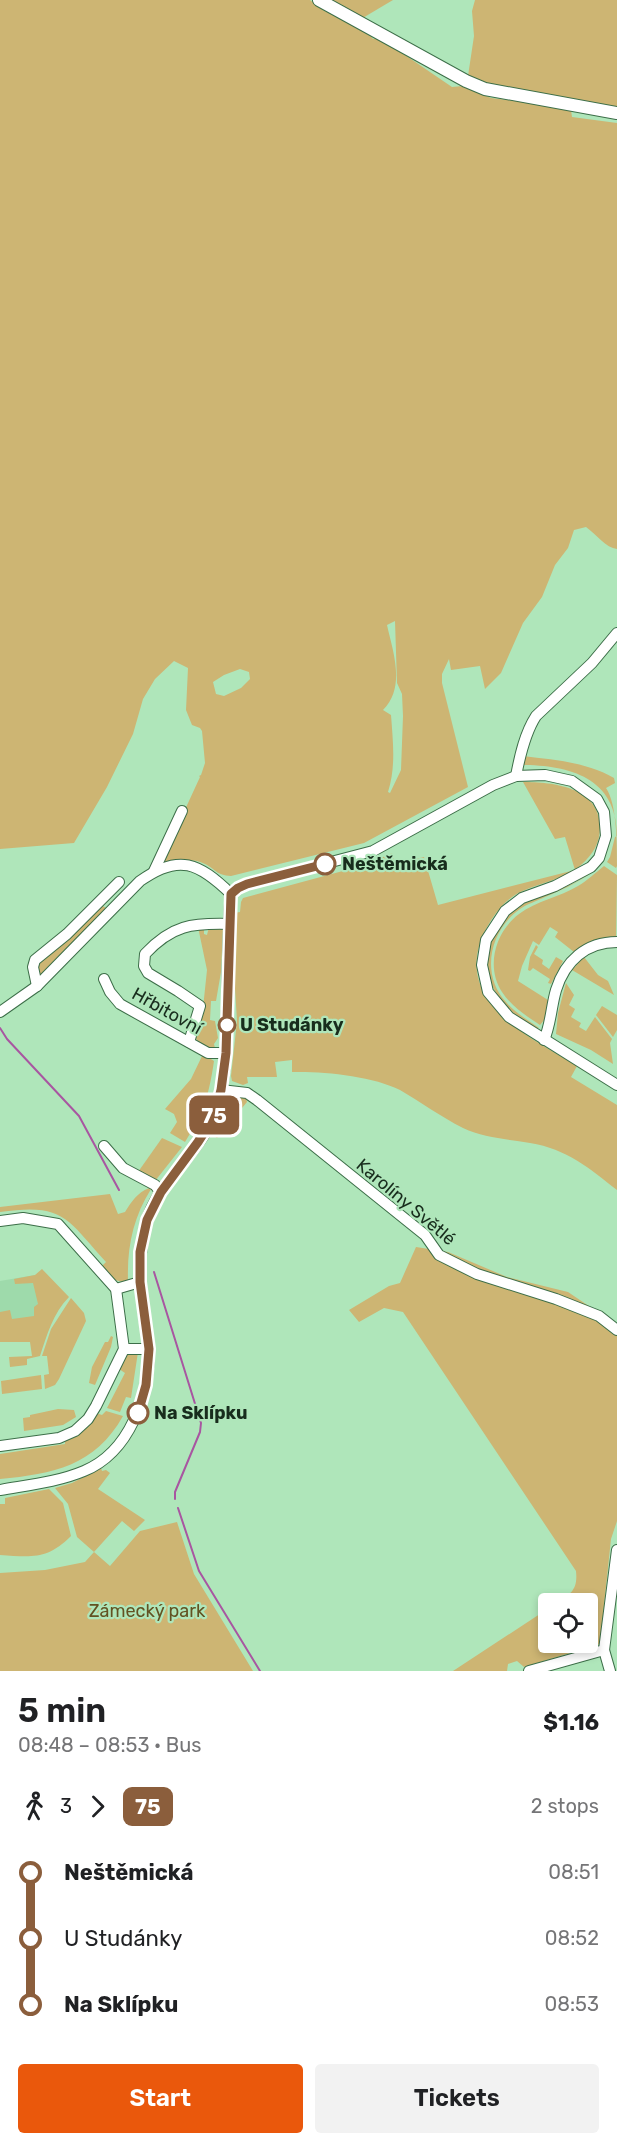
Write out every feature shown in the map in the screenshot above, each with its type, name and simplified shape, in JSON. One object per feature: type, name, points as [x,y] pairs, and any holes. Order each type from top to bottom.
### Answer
[{"type":"street","points":[[319,0],[466,81],[485,89],[617,113]]},
{"type":"street","points":[[516,776],[530,725],[536,716],[592,663],[617,633]]},
{"type":"street","points":[[0,1012],[37,986],[140,881],[154,871],[182,864],[199,867],[231,894],[247,884],[373,851],[493,785],[516,776],[545,776],[572,781],[597,799],[604,813],[606,836],[599,858],[591,867],[555,886],[522,898],[505,911],[486,940],[482,965],[488,992],[509,1017],[617,1085]]},
{"type":"street","points":[[154,871],[182,811]]},
{"type":"street","points":[[37,986],[34,960],[68,934],[120,882]]},
{"type":"street","name":"Hřbitovní","points":[[0,1490],[51,1482],[86,1471],[106,1458],[127,1434],[137,1414],[146,1385],[140,1252],[147,1220],[161,1192],[214,1117],[221,1090],[226,1053],[231,894]]},
{"type":"street","points":[[189,1042],[200,1006],[148,973],[144,966],[145,954],[174,930],[202,924],[230,924]]},
{"type":"street","points":[[544,1040],[556,991],[568,964],[591,946],[617,942]]},
{"type":"street","name":"Hřbitovní","points":[[104,979],[110,992],[120,1004],[208,1053],[226,1053]]},
{"type":"street","name":"Karolíny Světlé","points":[[221,1090],[247,1093],[257,1100],[425,1235],[439,1255],[477,1274],[556,1299],[598,1316],[617,1330]]},
{"type":"street","points":[[104,1146],[123,1168],[155,1185],[161,1192]]},
{"type":"street","points":[[0,1221],[23,1218],[58,1224],[116,1289],[124,1349],[96,1406],[88,1419],[75,1431],[59,1438],[0,1446]]},
{"type":"street","points":[[116,1289],[140,1282]]},
{"type":"street","points":[[124,1349],[144,1349]]},
{"type":"street","points":[[610,1671],[604,1650],[617,1550]]},
{"type":"street","points":[[529,1671],[604,1650]]},
{"type":"shaded area","points":[[35,1275],[48,1326],[0,1330],[0,1281]]},
{"type":"green space","points":[[0,0],[310,0],[323,10],[369,34],[373,39],[376,38],[405,55],[452,87],[463,86],[491,98],[553,105],[571,110],[572,117],[617,123],[617,549],[605,543],[586,527],[574,530],[568,548],[555,565],[542,597],[523,623],[501,673],[485,689],[480,666],[451,670],[449,659],[442,674],[442,683],[468,787],[364,843],[231,876],[194,861],[182,860],[160,864],[205,763],[202,731],[192,725],[186,710],[188,668],[174,661],[155,679],[143,699],[133,734],[107,787],[74,843],[0,849]],"holes":[[[395,621],[397,683],[402,694],[403,716],[401,770],[390,793],[388,792],[393,754],[391,715],[383,710],[390,701],[396,680],[387,625]],[[240,669],[249,672],[250,679],[241,688],[224,696],[216,694],[213,682]]]},
{"type":"green space","points":[[327,0],[393,0],[361,19]]},
{"type":"green space","points":[[475,0],[617,0],[617,108],[487,84],[468,76],[474,36],[472,11]]},
{"type":"green space","points":[[523,756],[581,765],[614,778],[615,783],[606,788],[615,815],[609,800],[600,788],[587,779],[557,768],[521,765]]},
{"type":"green space","points":[[523,782],[548,783],[572,789],[592,803],[598,813],[600,826],[597,843],[592,853],[575,870],[565,837],[555,839]]},
{"type":"green space","points":[[616,836],[617,866],[616,868],[607,862]]},
{"type":"green space","points":[[392,853],[395,864],[424,857],[438,905],[574,870],[515,895],[501,907],[484,933],[477,957],[478,979],[487,998],[501,1014],[538,1043],[577,1066],[571,1077],[617,1105],[617,1190],[587,1167],[555,1150],[530,1143],[487,1136],[463,1128],[400,1090],[376,1081],[318,1072],[292,1072],[292,1060],[275,1062],[277,1077],[247,1077],[248,1083],[243,1085],[232,1081],[237,1021],[234,913],[240,912],[243,898],[365,865]]},
{"type":"green space","points":[[601,865],[575,883],[520,909],[502,928],[496,940],[491,966],[498,991],[513,1010],[539,1028],[535,1028],[509,1009],[496,993],[490,979],[488,965],[493,937],[510,914],[523,904],[574,883]]},
{"type":"green space","points":[[604,866],[617,875],[616,937],[591,941],[574,952],[555,937],[558,932],[550,927],[539,945],[533,941],[522,966],[518,981],[548,1000],[545,1019],[540,1025],[510,1002],[497,982],[494,960],[499,939],[511,921],[519,914],[578,886]]},
{"type":"green space","points":[[101,905],[106,908],[40,976],[37,961]]},
{"type":"green space","points":[[198,927],[204,927],[204,934],[207,935],[209,927],[223,928],[221,972],[216,1001],[211,1001],[210,1020],[215,1021],[218,1038],[214,1044],[215,1048],[208,1048],[198,1042],[195,1037],[203,1008],[207,970]]},
{"type":"green space","points":[[536,945],[538,947],[534,954],[543,960],[542,964],[549,969],[556,957],[563,961],[551,984],[548,983],[550,979],[533,968],[528,970],[530,957]]},
{"type":"green space","points":[[584,957],[598,975],[608,981],[614,995],[572,970]]},
{"type":"green space","points":[[566,983],[574,995],[569,1005],[575,1009],[571,1017],[581,1023],[579,1027],[586,1031],[595,1017],[612,1039],[610,1043],[613,1064],[591,1050],[556,1034],[558,1013]]},
{"type":"green space","points":[[602,1006],[617,1015],[617,1030],[613,1037],[596,1015]]},
{"type":"green space","points":[[203,1054],[214,1061],[210,1084],[205,1103],[185,1142],[170,1133],[177,1122],[174,1114],[165,1109],[191,1079]]},
{"type":"green space","points":[[234,1096],[246,1098],[247,1102],[217,1138],[210,1132],[224,1102]]},
{"type":"green space","points":[[162,1138],[182,1147],[155,1181],[138,1172]]},
{"type":"green space","points":[[151,1189],[132,1233],[128,1281],[119,1281],[110,1276],[102,1266],[106,1262],[82,1234],[62,1217],[38,1210],[0,1212],[0,1207],[110,1194],[118,1214],[125,1212],[138,1195]]},
{"type":"green space","points":[[416,1247],[448,1252],[507,1277],[568,1292],[617,1325],[617,1521],[611,1539],[600,1644],[598,1645],[598,1593],[570,1593],[575,1587],[576,1571],[403,1312],[384,1308],[359,1322],[349,1310],[389,1286],[400,1283]]},
{"type":"green space","points":[[42,1269],[69,1297],[55,1317],[40,1356],[27,1359],[27,1365],[10,1367],[9,1357],[32,1356],[30,1342],[0,1342],[0,1312],[10,1310],[12,1319],[34,1316],[34,1307],[38,1304],[33,1283],[15,1284],[14,1279],[35,1275]]},
{"type":"green space","points":[[71,1298],[84,1313],[86,1321],[59,1379],[55,1385],[45,1389],[44,1375],[49,1374],[47,1356],[42,1356],[51,1329]]},
{"type":"green space","points":[[111,1336],[113,1337],[111,1347],[95,1385],[89,1383],[92,1367],[105,1342],[108,1342]]},
{"type":"green space","points":[[138,1352],[131,1398],[126,1397],[120,1412],[107,1408],[125,1373],[119,1369],[126,1354]]},
{"type":"green space","points":[[41,1375],[42,1389],[2,1394],[1,1381]]},
{"type":"green space","points":[[58,1409],[74,1410],[76,1417],[63,1425],[24,1431],[23,1418]]},
{"type":"green space","points":[[106,1411],[123,1416],[112,1433],[86,1457],[55,1470],[0,1479],[0,1454],[65,1444],[65,1438],[96,1413],[102,1415]]},
{"type":"green space","points":[[101,1468],[102,1471],[106,1470],[110,1473],[98,1489],[145,1520],[134,1531],[122,1521],[94,1552],[77,1537],[68,1504],[55,1488],[72,1483]]},
{"type":"green space","points":[[49,1489],[63,1503],[71,1536],[46,1553],[30,1556],[0,1555],[0,1504],[5,1504],[5,1498]]},
{"type":"green space","name":"Zámecký park","points":[[177,1522],[194,1574],[253,1671],[0,1671],[0,1573],[45,1570],[85,1562],[94,1552],[110,1566],[140,1531]]},
{"type":"green space","points":[[538,1615],[538,1653],[570,1653],[524,1667],[517,1661],[508,1664],[507,1671],[453,1671]]},
{"type":"waterway","points":[[0,1028],[7,1039],[79,1116],[119,1190]]},
{"type":"waterway","points":[[154,1272],[201,1423],[200,1432],[175,1492],[175,1499]]},
{"type":"waterway","points":[[178,1508],[199,1571],[260,1671]]},
{"type":"bus line","name":"75","points":[[138,1413],[146,1385],[149,1349],[140,1282],[140,1252],[147,1220],[161,1192],[214,1117],[221,1090],[226,1053],[231,894],[247,884],[325,864]]},
{"type":"place","name":"Neštěmická","points":[[325,864]]},
{"type":"place","name":"U Studánky","points":[[227,1025]]},
{"type":"place","name":"Na Sklípku","points":[[138,1413]]}]
